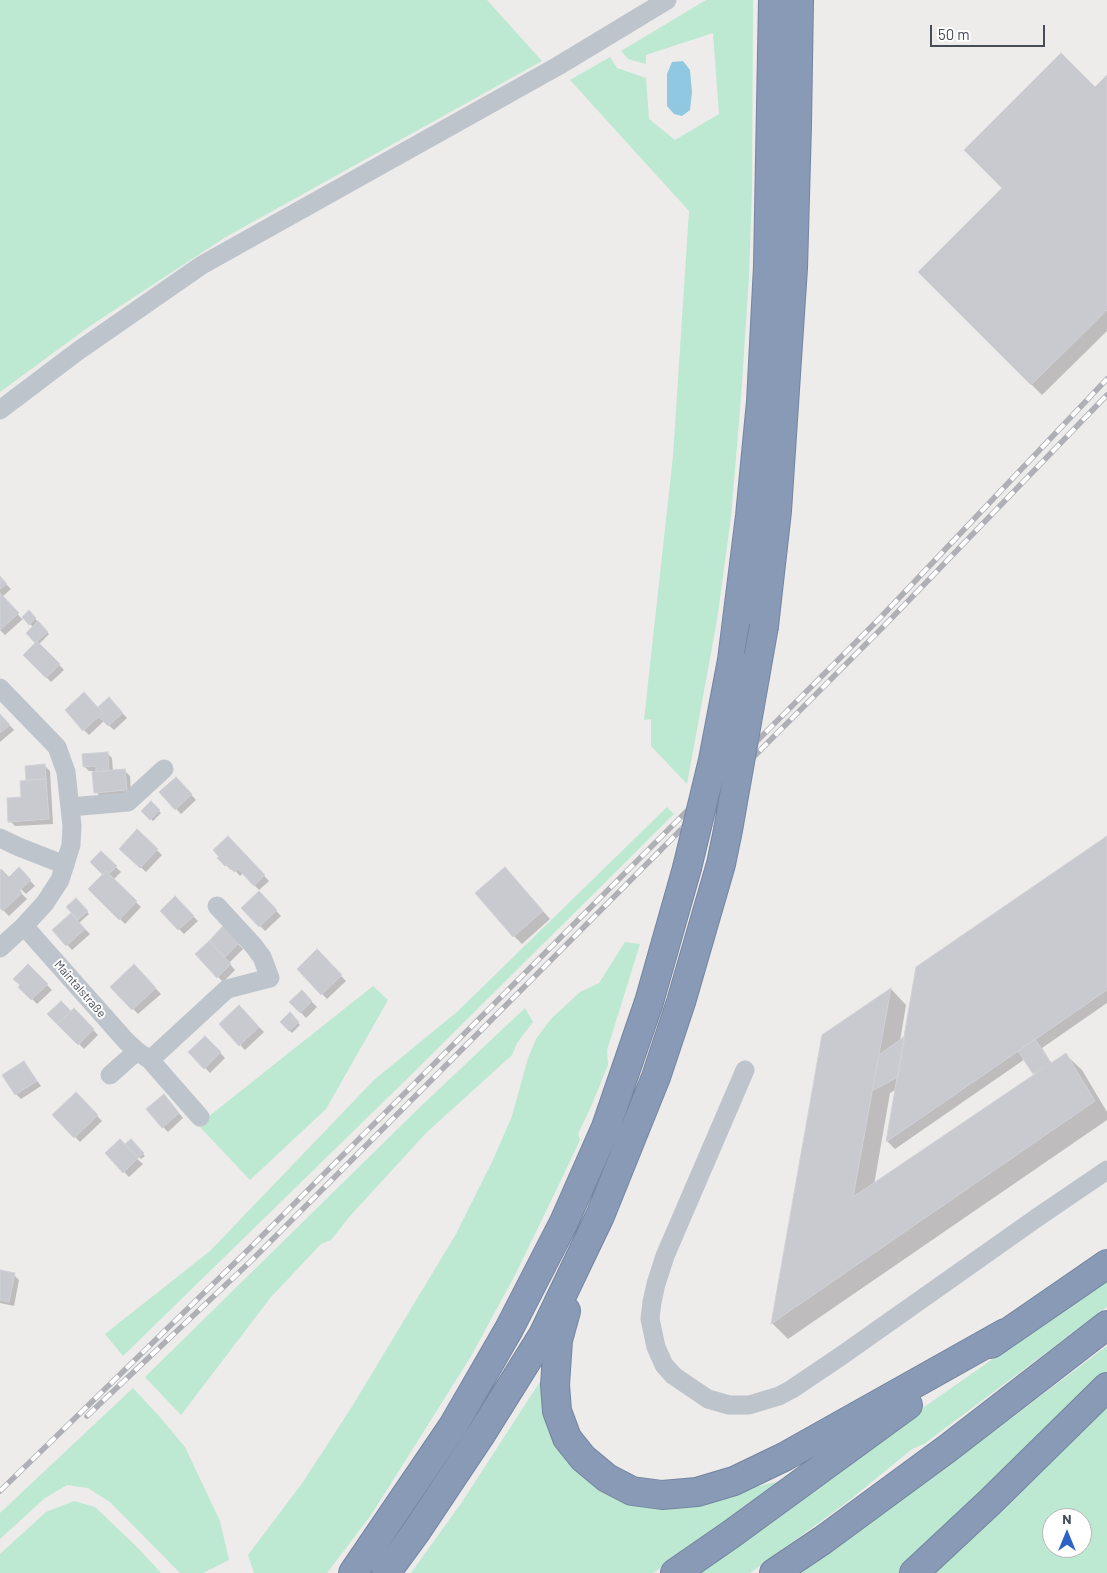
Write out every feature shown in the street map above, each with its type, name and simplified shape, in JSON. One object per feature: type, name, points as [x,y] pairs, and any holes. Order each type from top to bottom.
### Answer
[{"type":"highway","points":[[386,1573],[416,1532],[486,1427],[542,1335],[600,1216],[656,1077],[681,1002],[721,864],[764,626],[777,511],[793,277],[798,125],[786,6]]},
{"type":"highway","points":[[353,1573],[452,1426],[509,1329],[564,1222],[606,1127],[649,1002],[686,868],[713,760],[732,660],[750,516],[761,402],[768,266],[786,6]]},
{"type":"highway","points":[[578,1262],[558,1340],[554,1385],[557,1410],[567,1438],[583,1458],[607,1478],[632,1491],[662,1495],[697,1492],[734,1480],[784,1458],[1005,1333]]},
{"type":"highway","points":[[674,1573],[730,1535],[1005,1333],[1107,1264]]},
{"type":"highway","points":[[774,1573],[823,1540],[948,1448],[1107,1325]]},
{"type":"highway","points":[[914,1573],[990,1502],[1107,1387]]},
{"type":"street","points":[[0,410],[78,351],[202,266],[558,66],[667,0]]},
{"type":"street","points":[[0,688],[57,747],[66,772],[72,826],[71,844],[60,880],[45,903],[0,948]]},
{"type":"street","points":[[70,807],[128,802],[164,769]]},
{"type":"street","points":[[0,838],[65,864]]},
{"type":"street","points":[[110,1076],[144,1056],[228,989],[270,978],[258,951],[217,906]]},
{"type":"street","name":"Maintalstraße","points":[[24,926],[126,1041],[144,1056],[200,1117]]},
{"type":"street","points":[[745,1070],[665,1256],[656,1284],[650,1318],[656,1348],[664,1365],[674,1376],[708,1399],[729,1405],[749,1405],[779,1396],[792,1389],[1107,1170]]},
{"type":"green space","points":[[0,0],[487,0],[542,61],[224,238],[90,326],[0,392]]},
{"type":"green space","points":[[706,0],[753,0],[752,189],[749,277],[731,517],[717,620],[687,784],[651,746],[651,719],[644,720],[673,456],[689,211],[570,80],[610,57],[617,68],[646,78],[649,119],[675,140],[719,114],[713,33],[646,55],[646,64],[628,59],[621,51]]},
{"type":"green space","points":[[667,807],[674,814],[415,1071],[123,1356],[105,1334],[210,1251],[374,1080],[458,1011]]},
{"type":"green space","points":[[625,942],[640,944],[607,1050],[608,1065],[578,1134],[580,1140],[515,1275],[470,1358],[371,1515],[327,1573],[254,1573],[248,1555],[303,1482],[353,1405],[456,1234],[493,1160],[512,1116],[528,1058],[536,1039],[551,1019],[580,992],[599,983]]},
{"type":"green space","points":[[373,986],[388,1000],[326,1109],[250,1180],[198,1125]]},
{"type":"green space","points":[[525,1008],[533,1022],[517,1043],[512,1055],[426,1133],[350,1216],[331,1240],[321,1244],[271,1297],[181,1415],[145,1377],[419,1108]]},
{"type":"green space","points":[[1107,1279],[1107,1307],[924,1444],[912,1449],[846,1503],[750,1573],[699,1573],[927,1405]]},
{"type":"green space","points":[[1107,1346],[1107,1375],[900,1573],[800,1573],[937,1474]]},
{"type":"green space","points":[[543,1377],[587,1475],[734,1492],[784,1480],[698,1544],[653,1573],[411,1573],[462,1502]]},
{"type":"green space","points":[[133,1388],[185,1447],[220,1521],[229,1560],[203,1573],[180,1573],[110,1502],[88,1488],[67,1485],[45,1498],[0,1539],[0,1513]]},
{"type":"green space","points":[[1107,1399],[1107,1573],[930,1573]]},
{"type":"green space","points":[[74,1501],[95,1507],[161,1573],[0,1573],[0,1554],[46,1512]]},
{"type":"water","points":[[683,61],[690,70],[692,92],[690,110],[682,116],[674,114],[667,106],[667,74],[672,62]]},
{"type":"building","points":[[1061,53],[1095,87],[1107,75],[1107,310],[1031,385],[918,272],[1002,188],[964,150]]},
{"type":"building","points":[[0,576],[7,584],[0,589]]},
{"type":"building","points":[[0,593],[19,613],[0,630]]},
{"type":"building","points":[[29,610],[36,618],[29,625],[22,617]]},
{"type":"building","points":[[38,621],[48,632],[35,643],[26,633]]},
{"type":"building","points":[[37,641],[60,664],[46,678],[23,655]]},
{"type":"building","points":[[84,692],[103,713],[83,731],[65,710]]},
{"type":"building","points":[[109,697],[123,713],[108,726],[99,717],[103,713],[98,707]]},
{"type":"building","points":[[0,714],[10,725],[0,733]]},
{"type":"building","points":[[108,752],[109,771],[96,772],[96,766],[83,767],[82,754]]},
{"type":"building","points":[[45,764],[46,779],[26,780],[25,766]]},
{"type":"building","points":[[125,769],[127,790],[94,793],[92,772]]},
{"type":"building","points":[[176,777],[192,794],[175,810],[159,792]]},
{"type":"building","points":[[46,779],[49,819],[8,822],[7,798],[21,797],[20,781]]},
{"type":"building","points":[[151,801],[160,810],[150,820],[141,811]]},
{"type":"building","points":[[137,829],[158,849],[140,868],[119,849]]},
{"type":"building","points":[[228,836],[265,875],[254,886],[238,869],[234,872],[227,864],[225,866],[217,858],[219,857],[213,850]]},
{"type":"building","points":[[1107,836],[1107,990],[886,1142],[916,967]]},
{"type":"building","points":[[101,851],[117,866],[109,874],[106,871],[102,874],[90,862]]},
{"type":"building","points":[[19,867],[31,880],[20,890],[22,893],[3,911],[0,908],[0,870],[9,877]]},
{"type":"building","points":[[505,867],[543,911],[513,937],[475,893]]},
{"type":"building","points":[[106,871],[137,901],[119,920],[88,889]]},
{"type":"building","points":[[259,891],[277,910],[259,927],[241,908]]},
{"type":"building","points":[[175,896],[194,916],[178,930],[160,911]]},
{"type":"building","points":[[76,898],[88,911],[78,920],[66,907]]},
{"type":"building","points":[[71,913],[85,929],[66,946],[52,930]]},
{"type":"building","points":[[223,926],[239,943],[225,957],[209,941]]},
{"type":"building","points":[[209,941],[231,964],[217,978],[195,954]]},
{"type":"building","points":[[317,949],[342,975],[321,995],[297,969]]},
{"type":"building","points":[[28,964],[48,984],[31,1000],[13,979]]},
{"type":"building","points":[[134,964],[156,988],[132,1010],[110,987]]},
{"type":"building","points":[[891,988],[853,1197],[1066,1053],[1095,1101],[771,1324],[822,1035]]},
{"type":"building","points":[[302,990],[312,1001],[300,1013],[289,1002]]},
{"type":"building","points":[[61,1001],[71,1011],[57,1024],[47,1014]]},
{"type":"building","points":[[239,1005],[259,1027],[239,1046],[219,1024]]},
{"type":"building","points":[[74,1008],[94,1029],[78,1045],[57,1024]]},
{"type":"building","points":[[290,1012],[299,1022],[289,1031],[280,1022]]},
{"type":"building","points":[[205,1036],[221,1052],[204,1069],[188,1052]]},
{"type":"building","points":[[905,1036],[898,1077],[872,1091],[879,1055]]},
{"type":"building","points":[[1035,1039],[1050,1062],[1033,1074],[1018,1051]]},
{"type":"building","points":[[24,1061],[37,1081],[15,1095],[2,1075]]},
{"type":"building","points":[[76,1092],[98,1115],[74,1138],[52,1115]]},
{"type":"building","points":[[164,1094],[179,1113],[162,1128],[146,1109]]},
{"type":"building","points":[[120,1139],[138,1158],[123,1173],[105,1153]]},
{"type":"building","points":[[131,1139],[144,1153],[138,1158],[125,1144]]},
{"type":"building","points":[[0,1270],[15,1273],[9,1302],[0,1300]]},
{"type":"railway","points":[[0,1491],[245,1253],[881,617],[1107,379]]},
{"type":"railway","points":[[87,1416],[251,1261],[884,626],[1107,395]]}]
